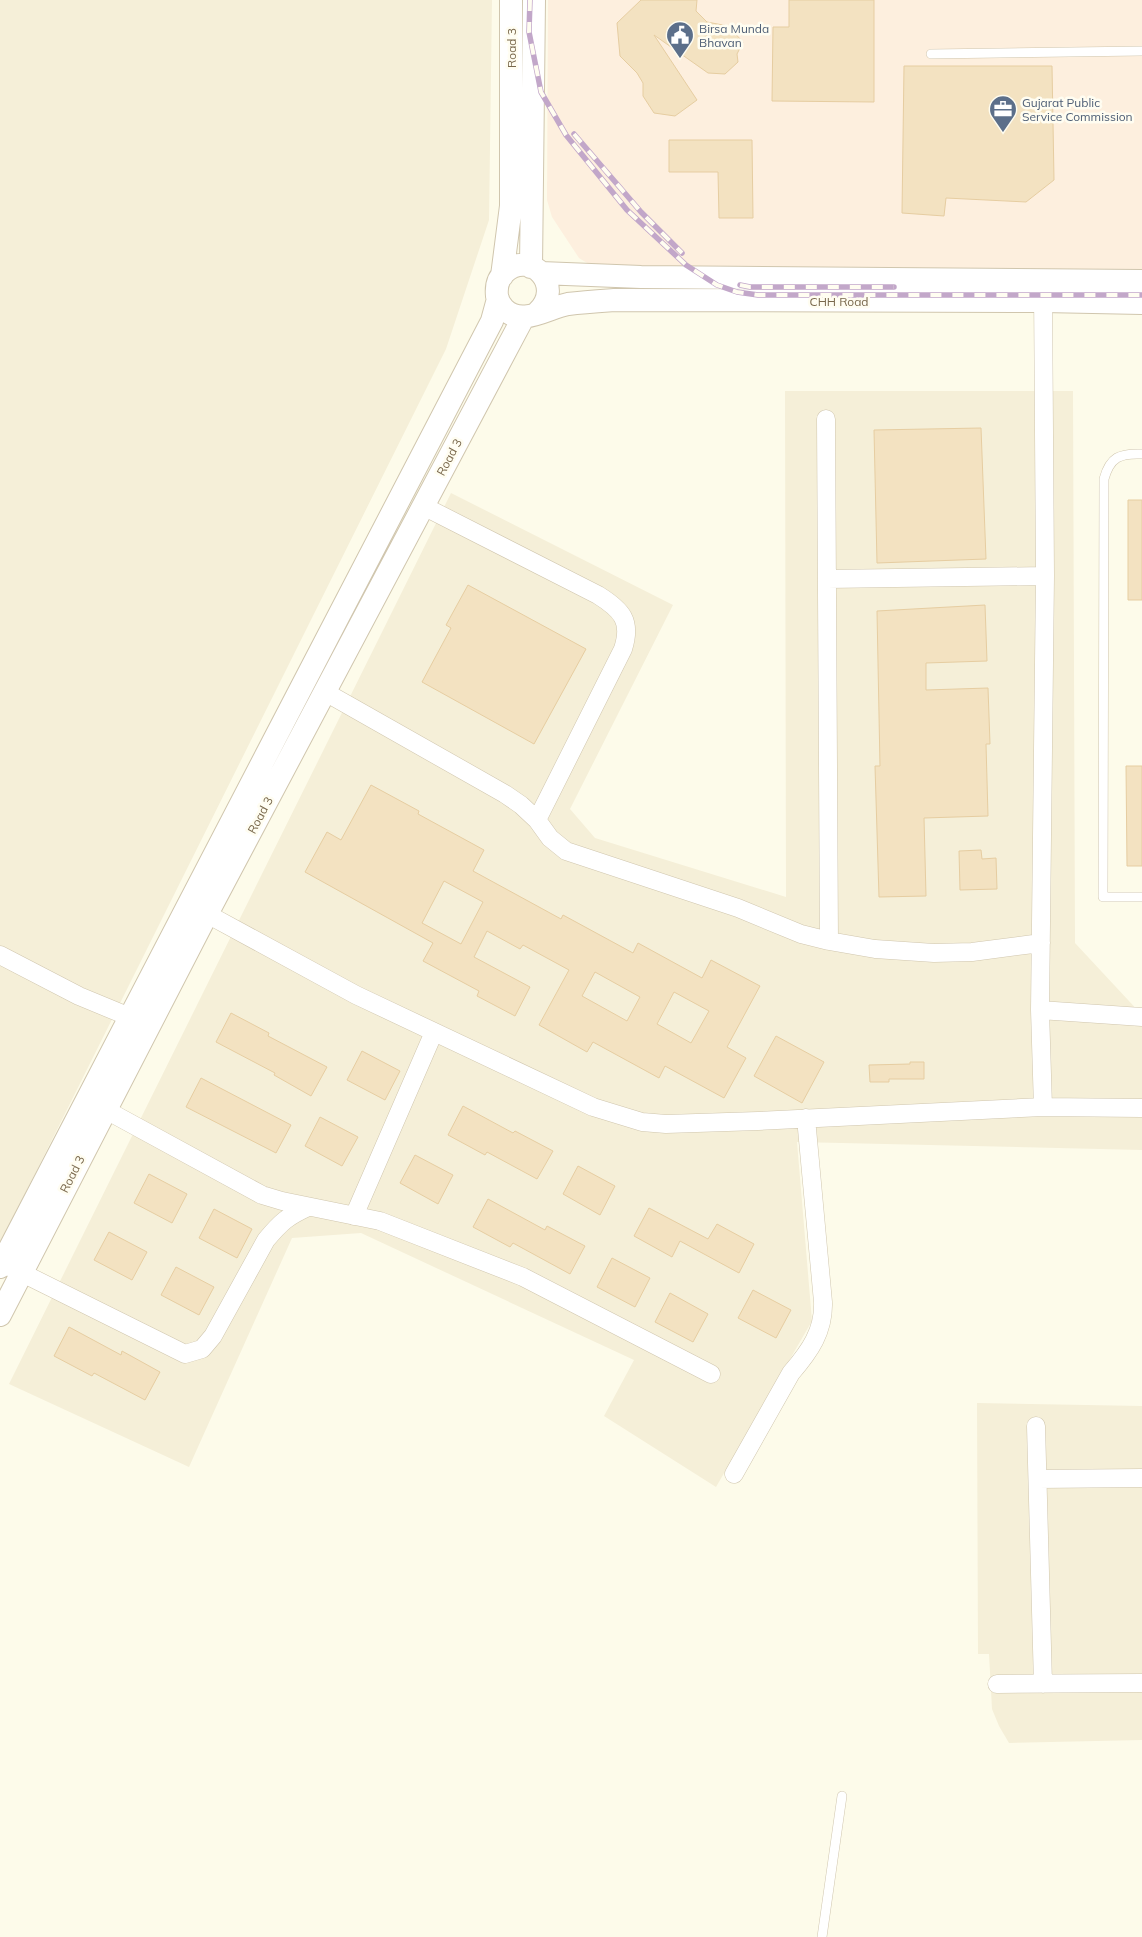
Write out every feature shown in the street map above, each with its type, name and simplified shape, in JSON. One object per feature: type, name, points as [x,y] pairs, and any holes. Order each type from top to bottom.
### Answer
[{"type":"street","name":"Road 3","points":[[511,0],[522,85],[536,270]]},
{"type":"street","name":"Road 3","points":[[502,276],[511,206],[522,85],[534,0]]},
{"type":"street","points":[[536,270],[548,284],[548,300],[531,315],[515,316],[507,313],[498,299],[498,283],[502,276],[515,266],[523,265],[536,270],[640,277],[1043,291],[1142,281]]},
{"type":"street","points":[[1043,291],[1045,576],[1040,1010],[1043,1107]]},
{"type":"street","name":"CHH Road","points":[[531,315],[567,304],[614,300],[1043,291],[1142,303]]},
{"type":"street","name":"Road 3","points":[[1,1265],[140,1021],[198,909],[492,321],[498,299]]},
{"type":"street","name":"Road 3","points":[[198,909],[325,692],[423,506],[531,315]]},
{"type":"street","points":[[826,419],[829,941]]},
{"type":"street","points":[[423,506],[598,595],[612,604],[625,619],[628,634],[623,649],[537,820]]},
{"type":"street","points":[[827,579],[1045,576]]},
{"type":"street","points":[[325,692],[505,794],[521,805],[537,820],[550,838],[566,851],[738,908],[801,934],[875,949],[934,953],[972,952],[1041,943]]},
{"type":"street","points":[[198,909],[356,995],[593,1107],[642,1122],[666,1124],[1043,1107],[1142,1108]]},
{"type":"street","points":[[0,955],[79,996],[140,1021]]},
{"type":"street","points":[[1040,1010],[1142,1017]]},
{"type":"street","name":"Road 3","points":[[0,1315],[106,1110],[140,1021]]},
{"type":"street","points":[[354,1216],[434,1032]]},
{"type":"street","points":[[106,1110],[262,1195],[282,1202],[380,1221],[523,1277],[711,1374]]},
{"type":"street","points":[[734,1474],[791,1373],[803,1359],[822,1326],[824,1315],[823,1302],[806,1118]]},
{"type":"street","points":[[1,1265],[22,1272],[185,1354],[202,1349],[213,1336],[266,1240],[277,1226],[289,1216],[308,1207]]},
{"type":"street","points":[[1036,1426],[1043,1684]]},
{"type":"street","points":[[1038,1479],[1142,1478]]},
{"type":"street","points":[[997,1684],[1142,1683]]},
{"type":"lane","points":[[931,54],[1142,51]]},
{"type":"lane","points":[[1142,454],[1125,454],[1108,467],[1104,479],[1103,897],[1142,897]]},
{"type":"lane","points":[[822,1937],[842,1796]]},
{"type":"shaded area","points":[[0,0],[492,0],[489,220],[446,349],[0,1244]]},
{"type":"shaded area","points":[[548,0],[1142,0],[1142,270],[605,274],[579,258],[552,217],[547,200]]},
{"type":"shaded area","points":[[785,391],[1073,391],[1075,943],[1142,1015],[1142,1150],[797,1142],[812,1321],[716,1487],[604,1416],[634,1360],[361,1233],[292,1238],[189,1467],[9,1384],[451,493],[673,605],[570,809],[595,838],[786,897]]},
{"type":"shaded area","points":[[977,1403],[1142,1406],[1142,1740],[1009,1743],[999,1726],[992,1709],[989,1654],[978,1654]]},
{"type":"building","name":"Birsa Munda Bhavan","points":[[641,0],[697,0],[696,11],[707,22],[728,26],[743,42],[737,54],[738,62],[725,74],[708,73],[654,35],[697,100],[675,116],[654,113],[643,96],[643,83],[637,73],[620,56],[617,23]]},
{"type":"building","points":[[789,0],[874,0],[874,102],[772,101],[773,27],[789,27]]},
{"type":"building","points":[[904,66],[1052,66],[1054,180],[1026,202],[946,198],[944,216],[902,213]]},
{"type":"building","points":[[669,140],[752,140],[753,218],[719,218],[718,172],[669,172]]},
{"type":"building","points":[[981,428],[986,559],[877,563],[874,430]]},
{"type":"building","points":[[1128,500],[1142,500],[1142,600],[1128,600]]},
{"type":"building","points":[[468,585],[586,649],[534,744],[422,682],[451,628],[446,625]]},
{"type":"building","points":[[985,605],[987,661],[926,663],[926,690],[988,688],[990,744],[986,744],[988,816],[924,818],[926,896],[879,897],[875,766],[880,766],[877,611]]},
{"type":"building","points":[[1126,766],[1142,766],[1142,866],[1127,866]]},
{"type":"building","points":[[371,785],[419,811],[418,814],[484,850],[473,871],[561,919],[563,915],[633,953],[638,943],[702,978],[711,960],[760,986],[727,1047],[746,1058],[724,1098],[665,1066],[659,1078],[593,1042],[587,1052],[539,1025],[569,970],[523,945],[520,949],[487,931],[474,957],[530,987],[515,1016],[477,996],[479,991],[423,961],[433,943],[305,872],[327,832],[341,840]],"holes":[[[444,881],[483,902],[461,944],[422,923]],[[595,972],[640,997],[627,1021],[582,996]],[[674,992],[709,1011],[691,1043],[657,1024]]]},
{"type":"building","points":[[981,850],[982,859],[996,858],[997,889],[960,890],[959,851]]},
{"type":"building","points":[[231,1013],[269,1033],[268,1036],[327,1067],[311,1096],[274,1075],[275,1073],[216,1042]]},
{"type":"building","points":[[776,1036],[824,1062],[802,1103],[754,1076]]},
{"type":"building","points":[[362,1051],[400,1071],[385,1100],[347,1080]]},
{"type":"building","points":[[910,1062],[924,1062],[924,1079],[889,1079],[889,1082],[870,1082],[869,1065],[910,1064]]},
{"type":"building","points":[[201,1078],[291,1125],[276,1153],[186,1107]]},
{"type":"building","points":[[463,1106],[513,1133],[515,1131],[553,1151],[537,1179],[487,1152],[485,1155],[448,1135]]},
{"type":"building","points":[[320,1117],[358,1137],[342,1166],[305,1146]]},
{"type":"building","points":[[415,1155],[453,1175],[438,1204],[400,1183]]},
{"type":"building","points":[[578,1166],[615,1186],[600,1215],[563,1194]]},
{"type":"building","points":[[149,1174],[187,1194],[172,1223],[134,1203]]},
{"type":"building","points":[[488,1199],[545,1230],[547,1226],[585,1246],[570,1274],[513,1243],[510,1247],[473,1227]]},
{"type":"building","points":[[649,1208],[708,1239],[717,1224],[754,1244],[739,1273],[680,1241],[672,1257],[634,1236]]},
{"type":"building","points":[[214,1209],[252,1229],[237,1258],[199,1238]]},
{"type":"building","points":[[109,1232],[147,1252],[132,1280],[94,1260]]},
{"type":"building","points":[[612,1258],[650,1278],[635,1307],[597,1287]]},
{"type":"building","points":[[176,1267],[214,1287],[199,1315],[161,1295]]},
{"type":"building","points":[[753,1290],[791,1310],[776,1338],[738,1318]]},
{"type":"building","points":[[670,1293],[708,1314],[693,1342],[655,1322]]},
{"type":"building","points":[[69,1327],[121,1355],[122,1351],[160,1372],[145,1400],[94,1373],[92,1376],[54,1356]]},
{"type":"railway","points":[[530,0],[529,32],[541,92],[566,135],[627,210],[686,265],[717,285],[737,292],[758,295],[1142,295]]},
{"type":"railway","points":[[574,134],[641,212],[682,253]]},
{"type":"railway","points":[[740,285],[750,287],[894,287]]},
{"type":"place","name":"Birsa Munda Bhavan","points":[[680,59]]},
{"type":"place","name":"Gujarat Public Service Commission","points":[[1003,133]]}]
